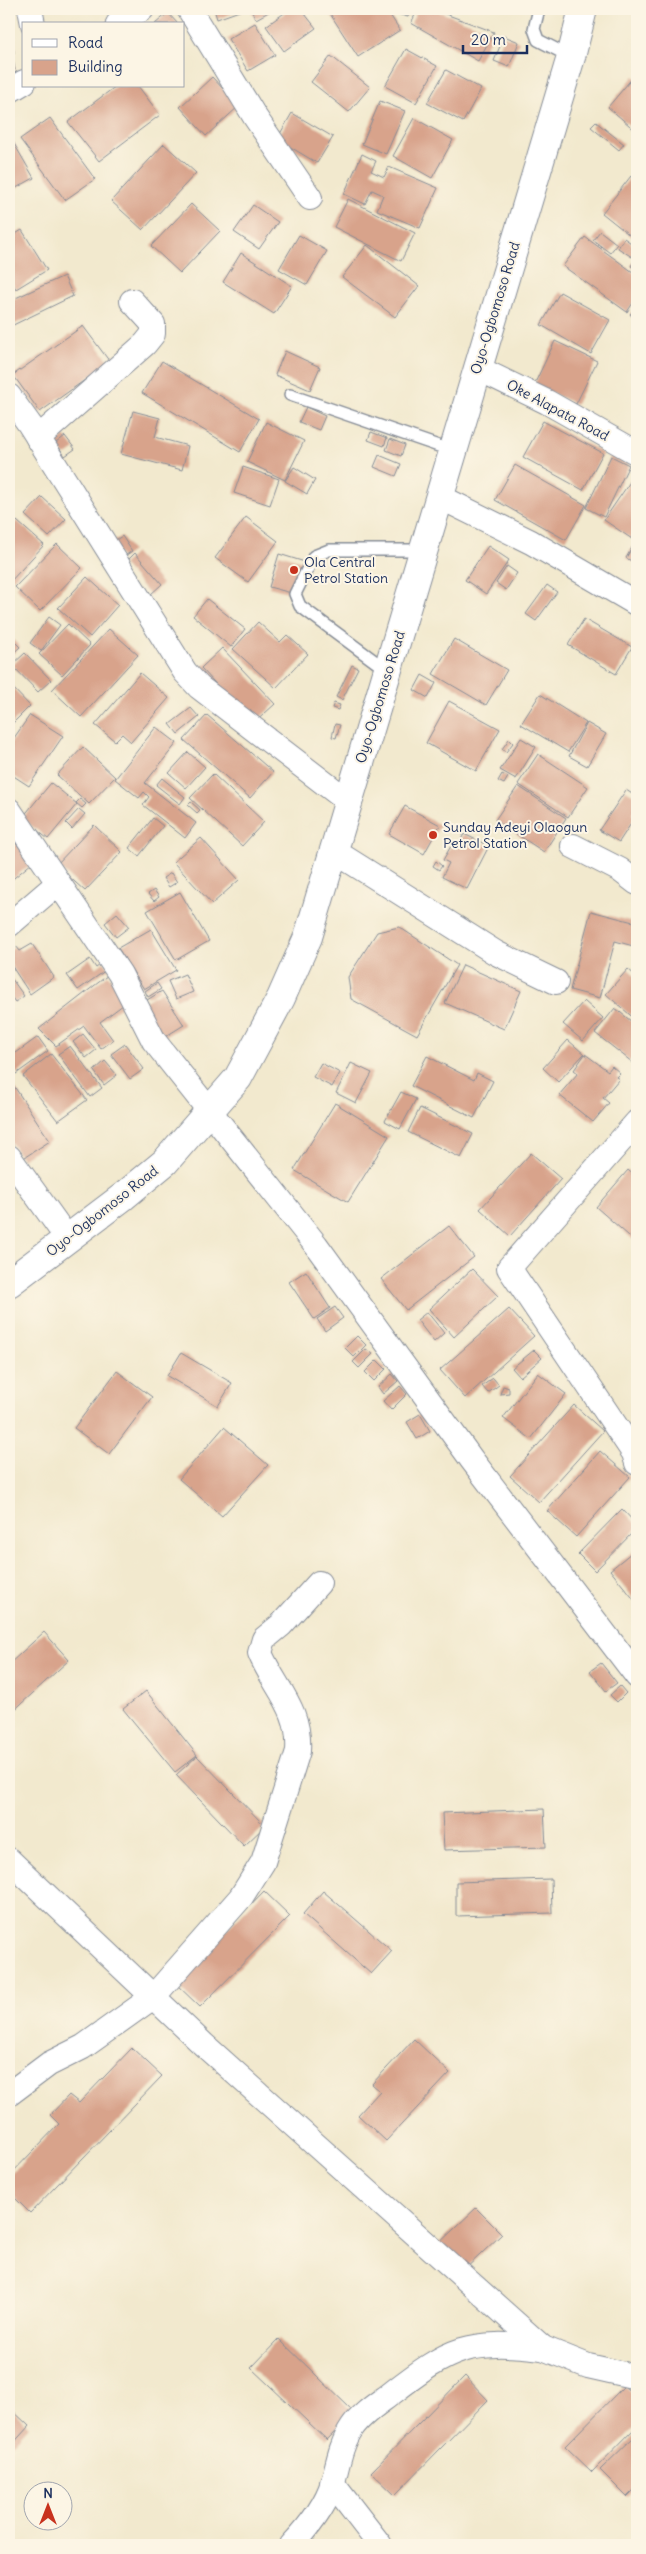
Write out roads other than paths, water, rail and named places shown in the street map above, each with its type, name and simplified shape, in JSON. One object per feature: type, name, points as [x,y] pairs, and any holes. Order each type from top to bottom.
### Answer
[{"type":"highway","name":"Oyo-Ogbomoso Road","points":[[9,1283],[124,1196],[165,1162],[238,1078],[282,998],[308,937],[584,9]]},
{"type":"street","points":[[30,9],[33,22]]},
{"type":"street","points":[[121,22],[142,9]]},
{"type":"street","points":[[188,9],[255,117],[310,198]]},
{"type":"street","points":[[9,91],[22,83]]},
{"type":"street","points":[[38,438],[145,344],[153,334],[153,324],[132,301]]},
{"type":"street","name":"Oke Alapata Road","points":[[477,368],[635,445]]},
{"type":"street","points":[[9,396],[38,438],[186,672],[199,687],[348,802]]},
{"type":"street","points":[[440,497],[530,542],[637,604]]},
{"type":"street","points":[[9,810],[120,974],[154,1041],[316,1245],[472,1460],[637,1676]]},
{"type":"street","points":[[573,846],[620,870],[637,883]]},
{"type":"street","points":[[334,851],[496,953],[556,982]]},
{"type":"street","points":[[9,925],[58,883]]},
{"type":"street","points":[[636,1455],[508,1268],[637,1122]]},
{"type":"street","points":[[9,1157],[67,1238]]},
{"type":"street","points":[[9,2094],[49,2064],[83,2047],[153,1997],[241,1897],[263,1862],[298,1751],[299,1736],[293,1712],[260,1654],[264,1639],[281,1625],[319,1583]]},
{"type":"street","points":[[9,1860],[153,1997],[543,2348]]},
{"type":"street","points":[[292,2545],[320,2512],[332,2483],[338,2458],[352,2427],[372,2408],[428,2364],[453,2352],[482,2344],[510,2344],[543,2348],[588,2366],[637,2377]]},
{"type":"street","points":[[332,2483],[380,2545]]},
{"type":"lane","points":[[539,9],[534,29],[538,40],[571,57]]},
{"type":"lane","points":[[290,395],[453,451]]},
{"type":"lane","points":[[388,671],[300,606],[296,594],[314,556],[329,550],[424,550]]},
{"type":"place","name":"Ola Central Petrol Station","points":[[294,570]]},
{"type":"place","name":"Sunday Adeyi Olaogun Petrol Station","points":[[433,835]]}]
